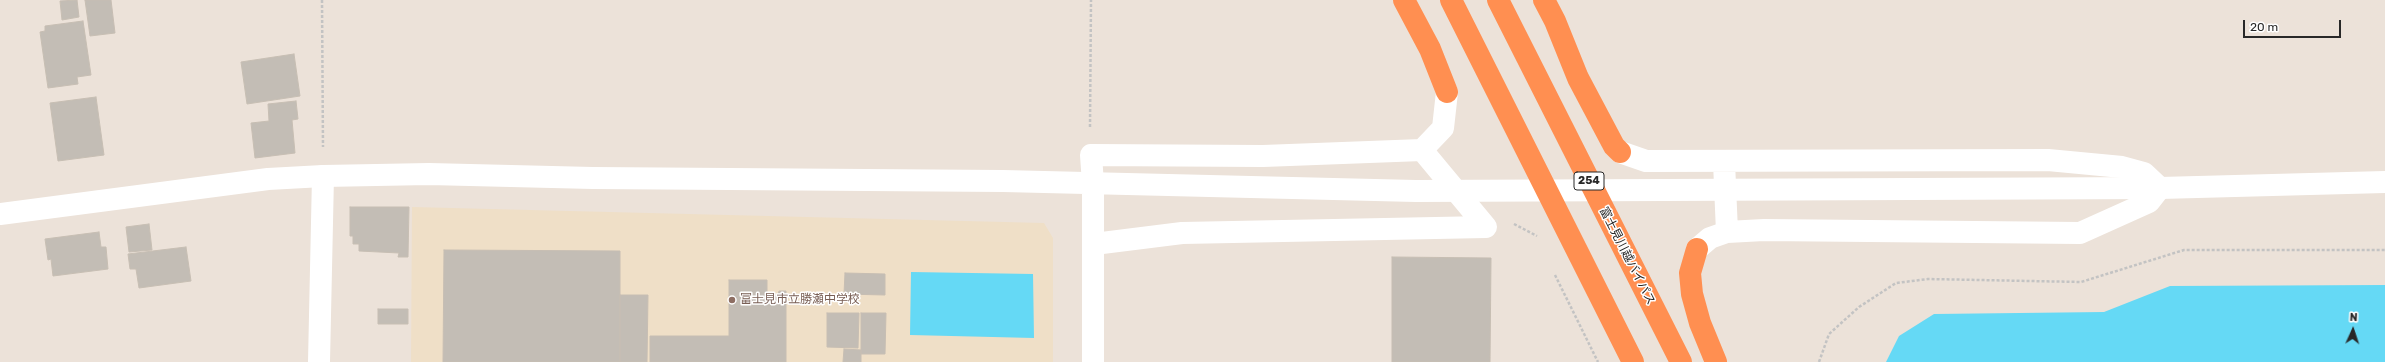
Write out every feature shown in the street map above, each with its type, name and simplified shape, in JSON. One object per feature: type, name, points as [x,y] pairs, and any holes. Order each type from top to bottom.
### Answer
[{"type":"highway","points":[[1404,0],[1430,49],[1447,92]]},
{"type":"highway","points":[[1451,0],[1633,362]]},
{"type":"highway","name":"富士見川越バイパス","points":[[1498,0],[1680,362]]},
{"type":"highway","points":[[1544,0],[1556,21],[1578,78],[1614,146],[1620,152]]},
{"type":"highway","points":[[1697,249],[1690,273],[1692,294],[1700,323],[1716,362]]},
{"type":"street","points":[[1093,362],[1094,244],[1091,155],[1263,156],[1422,150],[1444,128],[1447,92]]},
{"type":"street","points":[[1094,244],[1182,233],[1486,227],[1422,150]]},
{"type":"street","points":[[1620,152],[1646,161],[2048,160],[2122,167],[2144,173],[2160,188]]},
{"type":"street","points":[[1724,162],[1726,232]]},
{"type":"street","points":[[0,214],[268,179],[323,176],[429,174],[601,178],[1004,181],[1424,191],[2160,188],[2385,182]]},
{"type":"street","points":[[319,362],[323,176]]},
{"type":"street","points":[[1697,249],[1710,238],[1726,232],[1764,230],[2080,233],[2149,202],[2160,188]]},
{"type":"path","points":[[322,0],[323,176]]},
{"type":"path","points":[[1091,0],[1091,155]]},
{"type":"path","points":[[1819,362],[1829,334],[1859,307],[1896,283],[1928,279],[2081,282],[2184,250],[2385,250]]},
{"type":"shaded area","name":"富士見市立勝瀬中学校","points":[[412,207],[1044,223],[1053,238],[1053,362],[411,362]]},
{"type":"water","points":[[911,272],[1033,274],[1034,338],[910,335]]},
{"type":"water","points":[[2385,285],[2385,362],[1886,362],[1899,336],[1934,314],[2104,312],[2170,286]]},
{"type":"building","points":[[77,0],[79,17],[62,20],[60,1]]},
{"type":"building","points":[[85,0],[111,0],[115,33],[90,36]]},
{"type":"building","points":[[83,21],[91,75],[77,77],[78,84],[48,88],[40,32],[45,31],[45,26]]},
{"type":"building","points":[[294,54],[300,96],[247,104],[241,62]]},
{"type":"building","points":[[96,97],[104,155],[58,161],[50,103]]},
{"type":"building","points":[[296,101],[298,119],[292,120],[295,153],[255,158],[251,123],[269,121],[268,104]]},
{"type":"building","points":[[350,207],[409,207],[408,257],[398,257],[399,253],[359,251],[359,244],[353,244],[353,236],[350,236]]},
{"type":"building","points":[[149,224],[152,250],[129,252],[126,227]]},
{"type":"building","points":[[99,232],[101,247],[106,247],[108,269],[53,276],[51,259],[48,260],[45,239]]},
{"type":"building","points":[[186,247],[191,281],[139,288],[136,269],[130,269],[128,254]]},
{"type":"building","points":[[444,250],[620,251],[620,362],[443,362]]},
{"type":"building","points":[[1392,257],[1491,258],[1490,362],[1392,362]]},
{"type":"building","points":[[845,273],[885,274],[885,295],[844,294]]},
{"type":"building","points":[[729,280],[767,280],[767,295],[778,295],[779,291],[786,291],[786,362],[650,362],[650,336],[729,336]]},
{"type":"building","points":[[620,295],[648,295],[647,362],[620,362]]},
{"type":"building","points":[[378,309],[408,309],[408,324],[378,324]]},
{"type":"building","points":[[827,313],[859,313],[858,348],[827,347]]},
{"type":"building","points":[[861,313],[886,313],[885,354],[861,354]]},
{"type":"building","points":[[844,349],[861,350],[861,362],[843,362]]},
{"type":"place","name":"富士見市立勝瀬中学校","points":[[732,300]]}]
